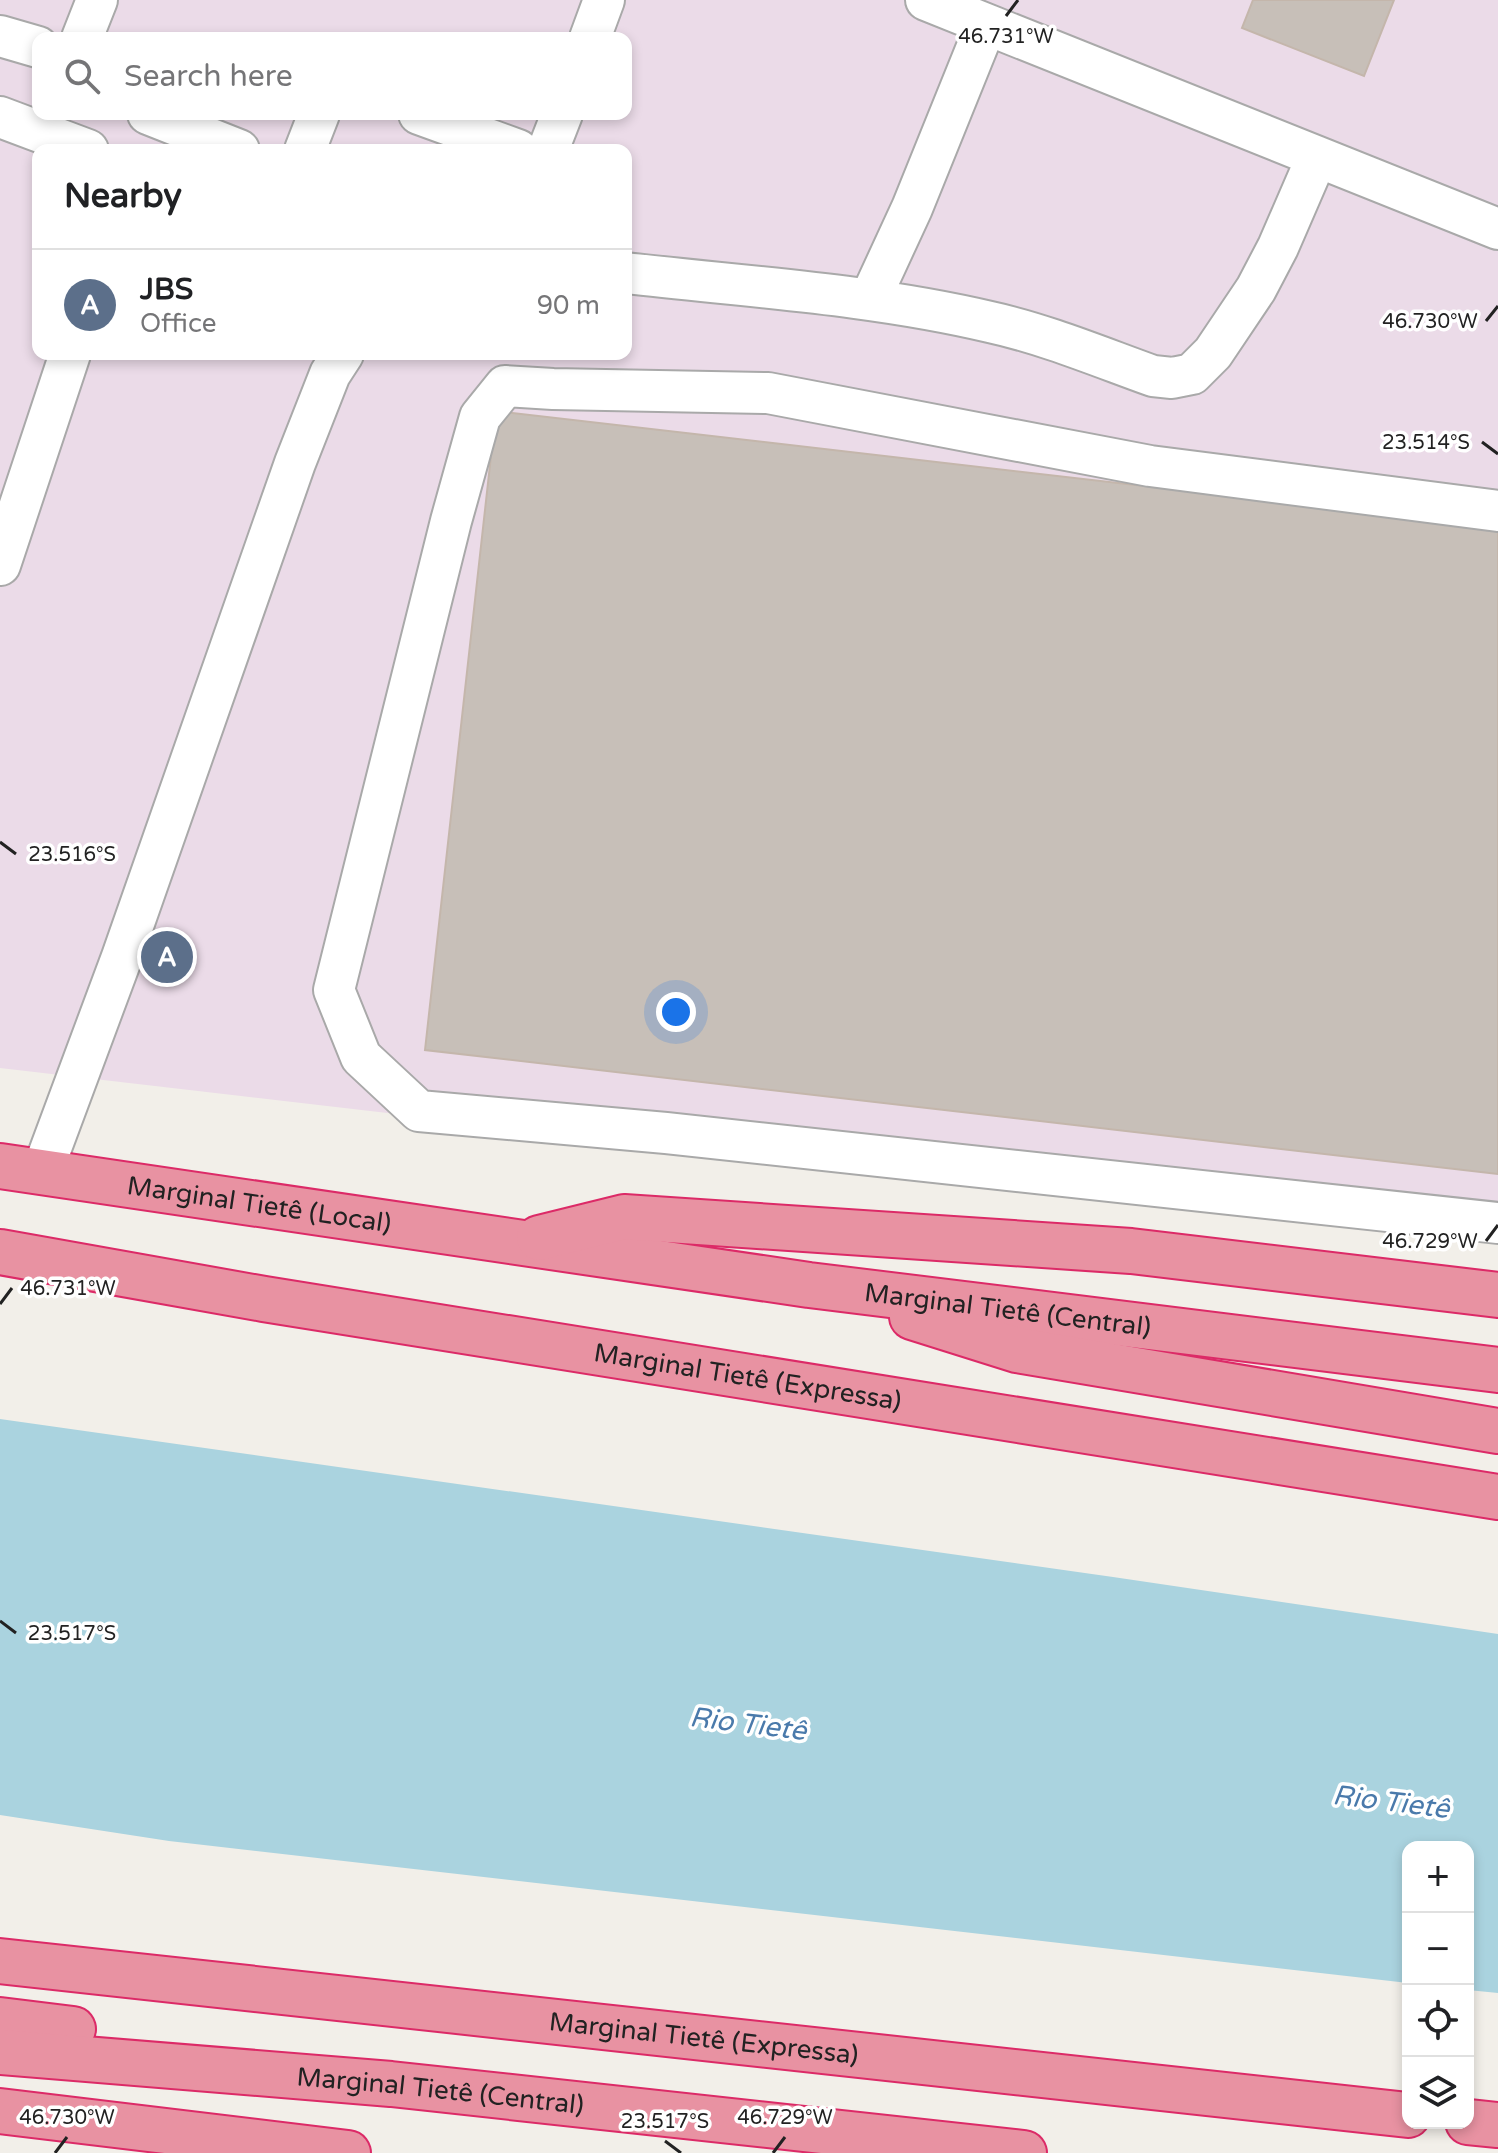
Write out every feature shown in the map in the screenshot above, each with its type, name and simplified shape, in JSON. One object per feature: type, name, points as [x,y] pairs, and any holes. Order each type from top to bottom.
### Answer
[{"type":"highway","name":"Marginal Tietê (Local)","points":[[21,1169],[519,1244]]},
{"type":"highway","points":[[519,1244],[624,1217],[1131,1251],[1498,1295]]},
{"type":"highway","name":"Marginal Tietê (Central)","points":[[519,1244],[809,1285],[1498,1370]]},
{"type":"highway","name":"Marginal Tietê (Expressa)","points":[[0,1252],[295,1304],[1498,1497]]},
{"type":"highway","points":[[809,1285],[1017,1350],[1498,1431]]},
{"type":"highway","name":"Marginal Tietê (Expressa)","points":[[0,1961],[1402,2114]]},
{"type":"highway","points":[[0,2020],[224,2047],[391,2084]]},
{"type":"highway","name":"Marginal Tietê (Central)","points":[[0,2052],[391,2084],[966,2150],[1024,2153]]},
{"type":"highway","points":[[0,2111],[348,2153]]},
{"type":"highway","points":[[1474,2123],[1498,2125]]},
{"type":"lane","points":[[84,32],[97,0]]},
{"type":"lane","points":[[592,32],[604,0]]},
{"type":"lane","points":[[926,0],[1498,229]]},
{"type":"lane","points":[[870,299],[912,208],[986,25]]},
{"type":"lane","points":[[0,36],[32,45]]},
{"type":"lane","points":[[0,117],[72,144]]},
{"type":"lane","points":[[163,120],[224,144]]},
{"type":"lane","points":[[307,144],[317,120]]},
{"type":"lane","points":[[436,120],[502,144]]},
{"type":"lane","points":[[550,144],[560,120]]},
{"type":"lane","points":[[632,274],[870,299],[994,322],[1153,376],[1172,378],[1192,374],[1213,353],[1256,289],[1317,157]]},
{"type":"lane","points":[[0,565],[68,360]]},
{"type":"lane","points":[[21,1169],[122,957],[295,463],[330,374],[339,360]]},
{"type":"lane","points":[[1498,511],[1150,466],[768,393],[505,386],[480,417],[459,491],[334,990],[361,1057],[419,1111],[666,1133],[1498,1223]]},
{"type":"shaded area","points":[[0,0],[1498,0],[1498,1242],[0,1068]]},
{"type":"water","name":"Rio Tietê","points":[[0,1419],[1498,1634],[1498,1993],[1474,1991],[1474,1841],[1402,1841],[1402,1982],[169,1841],[0,1815]]},
{"type":"building","points":[[1253,0],[1394,0],[1364,76],[1242,28]]},
{"type":"building","points":[[496,411],[1498,527],[1498,1174],[425,1050]]},
{"type":"place","name":"JBS","points":[[167,957]]}]
